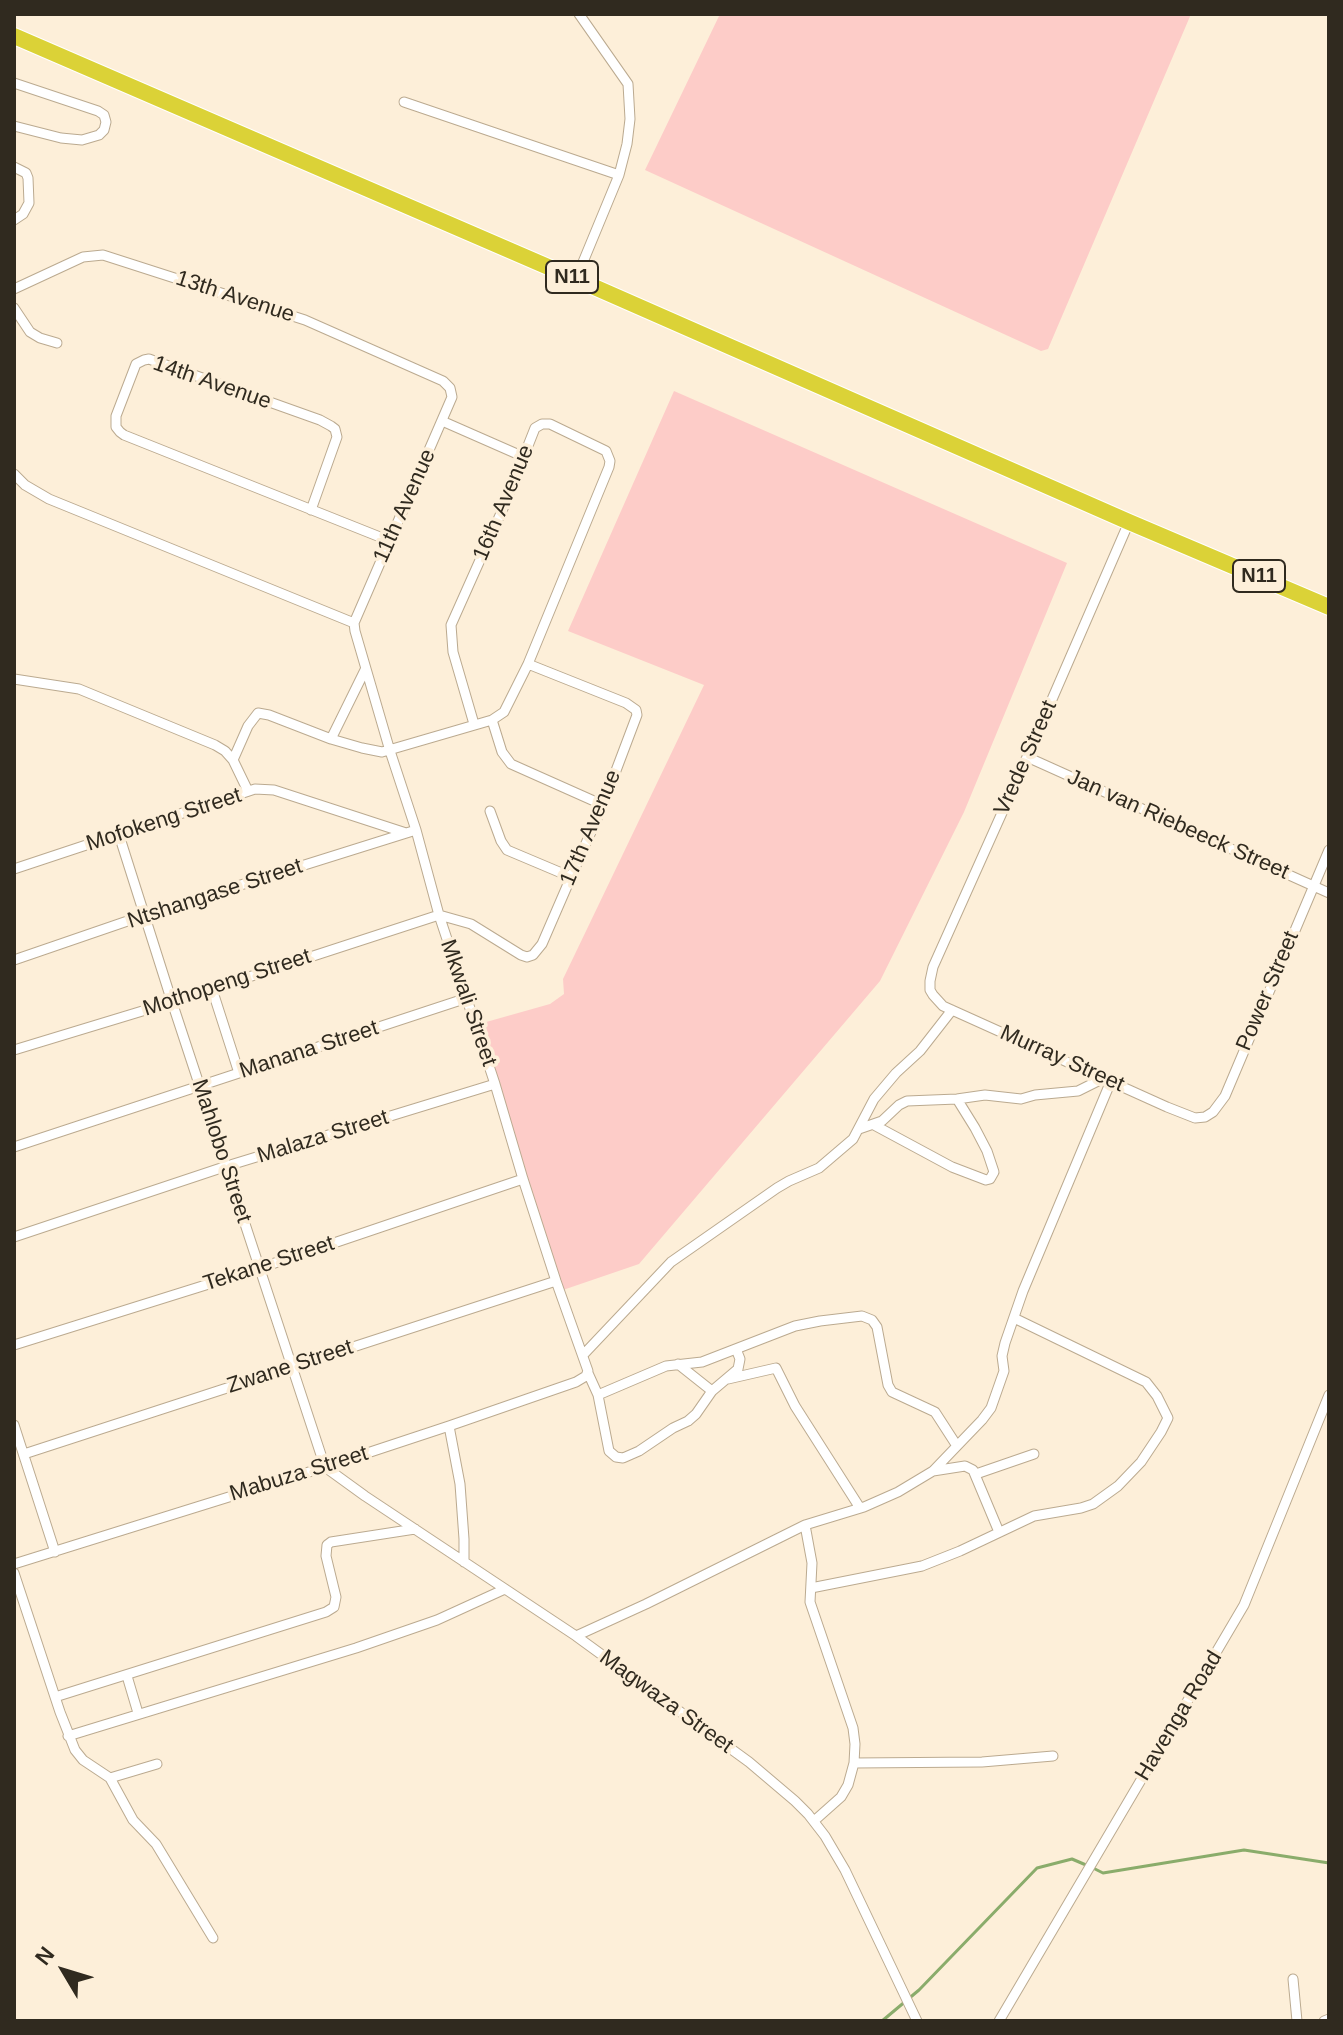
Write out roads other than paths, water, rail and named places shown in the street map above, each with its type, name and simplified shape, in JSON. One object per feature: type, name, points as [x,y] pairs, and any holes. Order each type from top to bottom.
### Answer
[{"type":"highway","name":"N11","points":[[14,36],[1329,607]]},
{"type":"street","points":[[576,279],[619,175],[630,127],[628,84],[579,14]]},
{"type":"street","points":[[14,83],[98,111],[104,115],[106,128],[99,135],[82,140],[14,126]]},
{"type":"street","points":[[404,102],[619,175]]},
{"type":"street","points":[[14,167],[23,170],[28,178],[29,203],[23,214],[14,220]]},
{"type":"street","name":"13th Avenue","points":[[14,289],[83,257],[103,255],[305,320],[443,381],[450,388]]},
{"type":"street","points":[[14,308],[30,332],[57,343]]},
{"type":"street","name":"14th Avenue","points":[[311,510],[337,437],[335,429],[320,420],[149,359],[136,364],[116,416],[116,427],[120,432],[311,510],[390,541]]},
{"type":"street","name":"11th Avenue","points":[[354,623],[452,397],[450,388]]},
{"type":"street","points":[[442,421],[524,457]]},
{"type":"street","name":"16th Avenue","points":[[474,724],[453,652],[451,625],[535,428],[547,424],[609,454],[608,472],[509,705],[492,720]]},
{"type":"street","points":[[14,474],[25,485],[49,499],[354,623]]},
{"type":"street","name":"Vrede Street","points":[[933,995],[930,981],[933,967],[1129,522]]},
{"type":"street","name":"Mkwali Street","points":[[354,623],[411,832],[495,1084],[556,1281],[583,1355],[585,1376],[598,1395],[610,1454],[623,1458],[688,1421],[712,1391]]},
{"type":"street","name":"17th Avenue","points":[[439,915],[471,924],[524,957],[533,955],[542,944],[603,805],[637,718],[636,710],[618,700],[528,664]]},
{"type":"street","points":[[331,739],[365,670]]},
{"type":"street","points":[[14,679],[79,689],[215,745],[233,760],[248,791]]},
{"type":"street","points":[[233,760],[248,726],[258,713],[375,751],[390,751],[492,720],[502,752],[511,764],[603,805]]},
{"type":"street","name":"Jan van Riebeeck Street","points":[[1027,757],[1329,893]]},
{"type":"street","name":"Mofokeng Street","points":[[14,869],[248,791],[265,789],[411,832]]},
{"type":"street","points":[[490,811],[507,850],[571,877]]},
{"type":"street","name":"Ntshangase Street","points":[[14,960],[145,915],[411,832]]},
{"type":"street","name":"Mahlobo Street","points":[[119,835],[325,1467]]},
{"type":"street","name":"Power Street","points":[[1195,1118],[1213,1112],[1225,1096],[1329,850]]},
{"type":"street","name":"Mothopeng Street","points":[[14,1050],[439,915]]},
{"type":"street","points":[[212,989],[239,1073]]},
{"type":"street","name":"Murray Street","points":[[933,995],[943,1006],[1195,1118]]},
{"type":"street","name":"Manana Street","points":[[14,1147],[467,998]]},
{"type":"street","points":[[583,1355],[671,1262],[777,1188],[819,1168],[853,1139],[874,1099],[920,1051],[952,1010]]},
{"type":"street","points":[[859,1129],[886,1118],[903,1102],[985,1095],[1021,1099],[1068,1093],[1108,1080]]},
{"type":"street","points":[[576,1636],[805,1525],[898,1492],[933,1471],[957,1446],[991,1408],[1003,1374],[1002,1356],[1023,1291],[1108,1080]]},
{"type":"street","name":"Malaza Street","points":[[14,1237],[227,1166],[495,1084]]},
{"type":"street","points":[[874,1125],[952,1167],[990,1179],[994,1172],[987,1151],[957,1099]]},
{"type":"street","name":"Tekane Street","points":[[14,1345],[260,1268],[523,1179]]},
{"type":"street","name":"Zwane Street","points":[[24,1454],[556,1281]]},
{"type":"street","points":[[598,1395],[666,1366],[702,1362],[806,1323],[867,1318],[875,1323],[880,1335],[889,1389],[935,1412],[957,1446]]},
{"type":"street","points":[[811,1588],[922,1566],[1034,1516],[1081,1508],[1104,1497],[1141,1462],[1168,1418],[1146,1382],[1014,1318]]},
{"type":"street","points":[[678,1364],[712,1391],[738,1369],[740,1359],[736,1349]]},
{"type":"street","points":[[728,1379],[776,1368],[795,1406],[860,1508]]},
{"type":"street","name":"Mabuza Street","points":[[14,1564],[325,1467],[585,1376]]},
{"type":"street","name":"Havenga Road","points":[[999,2021],[1244,1605],[1329,1396]]},
{"type":"street","points":[[14,1425],[55,1552]]},
{"type":"street","points":[[449,1426],[460,1484],[464,1562]]},
{"type":"street","points":[[976,1474],[1034,1454]]},
{"type":"street","points":[[933,1471],[968,1466],[976,1474],[999,1532]]},
{"type":"street","name":"Magwaza Street","points":[[325,1467],[576,1636],[749,1762],[795,1801],[814,1821],[845,1870],[915,2018]]},
{"type":"street","points":[[805,1525],[812,1563],[810,1602],[853,1728],[855,1744],[848,1785],[841,1797],[814,1821]]},
{"type":"street","points":[[55,1697],[331,1609],[336,1597],[326,1556],[327,1545],[415,1529]]},
{"type":"street","points":[[14,1573],[68,1736],[79,1756],[110,1778],[133,1820],[156,1844],[213,1938]]},
{"type":"street","points":[[68,1736],[356,1648],[437,1620],[505,1589]]},
{"type":"street","points":[[127,1676],[138,1713]]},
{"type":"street","points":[[854,1763],[982,1762],[1053,1756]]},
{"type":"street","points":[[110,1778],[157,1764]]},
{"type":"street","points":[[1293,1979],[1297,2021]]},
{"type":"waterway","points":[[1093,1868],[1103,1873],[1244,1850],[1329,1863]]},
{"type":"waterway","points":[[882,2021],[919,1990],[1037,1868],[1072,1859],[1086,1865]]}]
